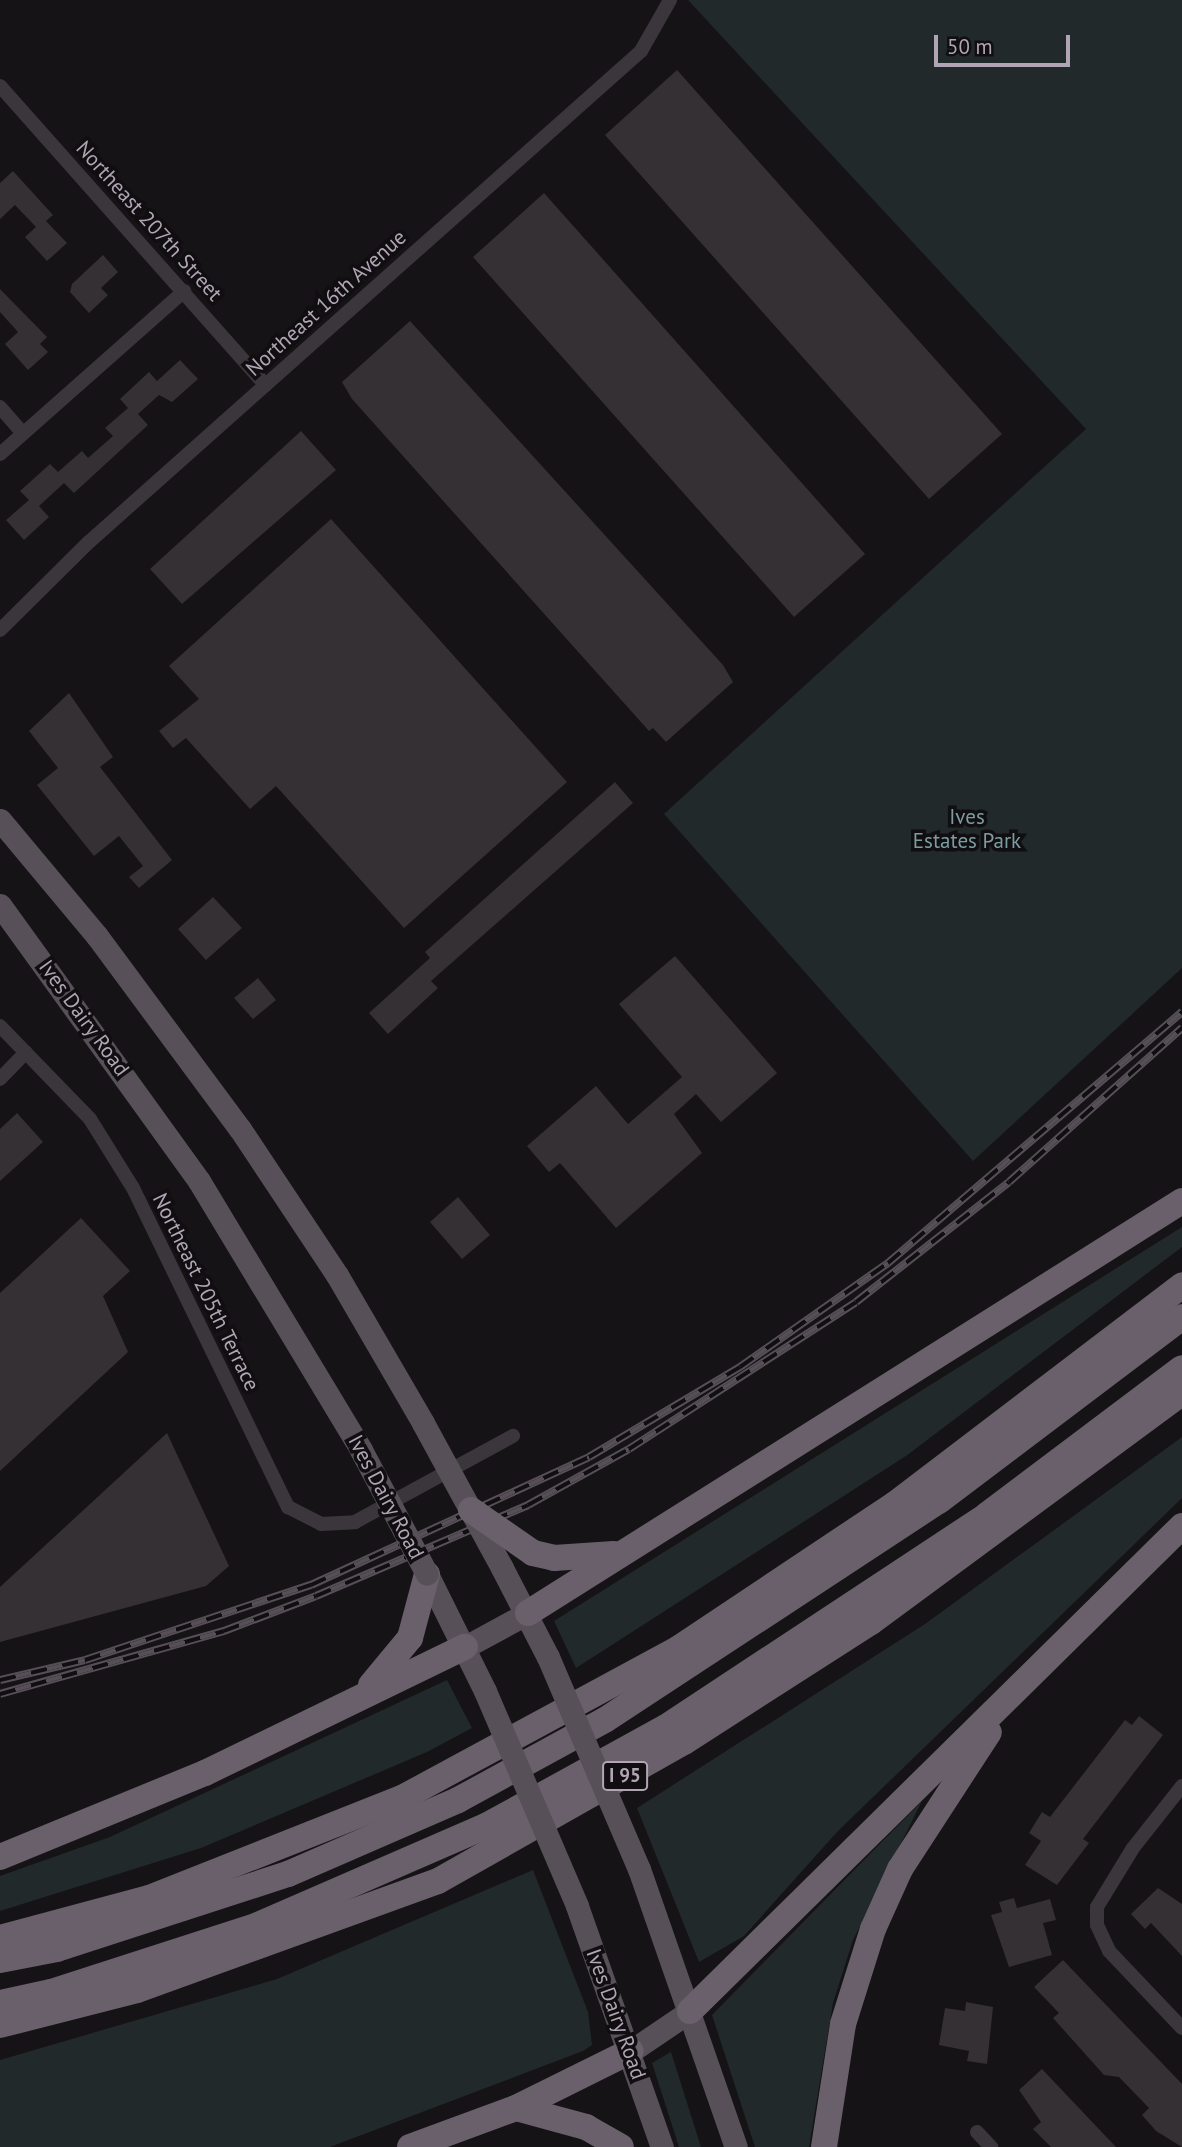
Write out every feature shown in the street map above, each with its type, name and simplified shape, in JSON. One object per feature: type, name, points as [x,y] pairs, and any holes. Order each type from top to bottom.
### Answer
[{"type":"highway","points":[[528,1614],[614,1554],[1182,1201]]},
{"type":"highway","points":[[0,1938],[149,1898],[402,1798],[679,1648],[895,1504],[1182,1285]]},
{"type":"highway","points":[[0,1960],[57,1949],[288,1874],[458,1800],[605,1720],[939,1501],[1182,1317]]},
{"type":"highway","points":[[0,2003],[51,1992],[258,1925],[486,1826],[677,1719],[987,1515],[1182,1368]]},
{"type":"highway","name":"I 95","points":[[0,2025],[137,1990],[438,1881],[684,1742],[871,1622],[1182,1393]]},
{"type":"highway","points":[[471,1510],[533,1553],[554,1558],[614,1554]]},
{"type":"highway","points":[[690,2011],[922,1778],[1011,1700],[1182,1527]]},
{"type":"highway","points":[[361,1695],[391,1665],[433,1585]]},
{"type":"highway","points":[[0,1857],[205,1773],[361,1695],[465,1647]]},
{"type":"highway","points":[[824,2147],[843,2024],[873,1929],[906,1859],[1011,1700]]},
{"type":"highway","points":[[410,2147],[516,2108],[631,2051]]},
{"type":"highway","points":[[516,2108],[586,2127],[621,2147]]},
{"type":"main road","points":[[0,820],[97,936],[248,1140],[337,1275],[423,1423],[528,1614],[548,1657],[639,1869],[736,2147]]},
{"type":"main road","name":"Ives Dairy Road","points":[[0,905],[199,1181],[361,1450],[433,1585],[485,1690],[577,1906],[631,2051],[662,2147]]},
{"type":"main road","points":[[465,1647],[528,1614]]},
{"type":"main road","points":[[631,2051],[690,2011]]},
{"type":"street","name":"Northeast 16th Avenue","points":[[0,630],[265,385],[641,51],[670,0]]},
{"type":"street","name":"Northeast 207th Street","points":[[0,86],[265,385]]},
{"type":"street","points":[[0,454],[184,291]]},
{"type":"street","points":[[0,407],[23,433]]},
{"type":"street","name":"Northeast 205th Terrace","points":[[0,1026],[90,1119],[132,1188],[288,1507],[304,1520],[337,1524],[384,1506],[513,1436]]},
{"type":"street","points":[[0,1079],[26,1052]]},
{"type":"street","points":[[1182,1786],[1118,1871],[1097,1906],[1097,1926],[1109,1951],[1182,2028]]},
{"type":"street","points":[[976,2132],[991,2147]]},
{"type":"green space","name":"Ives Estates Park","points":[[688,0],[1182,0],[1182,968],[973,1161],[664,814],[1086,429]]},
{"type":"green space","points":[[1182,1227],[1182,1247],[906,1456],[576,1668],[554,1621]]},
{"type":"green space","points":[[1182,1437],[1182,1498],[837,1832],[744,1936],[699,1962],[637,1808],[925,1624]]},
{"type":"green space","points":[[447,1680],[472,1728],[427,1752],[201,1848],[0,1911],[0,1876],[110,1837]]},
{"type":"green space","points":[[922,1801],[853,1940],[833,2003],[809,2147],[755,2147],[712,2015]]},
{"type":"green space","points":[[533,1870],[588,2012],[592,2045],[583,2051],[330,2147],[0,2147],[0,2060],[277,1979]]},
{"type":"green space","points":[[671,2052],[701,2147],[679,2147],[652,2063]]},
{"type":"building","points":[[677,70],[1002,434],[929,499],[605,135]]},
{"type":"building","points":[[13,171],[53,215],[46,221],[67,243],[47,261],[25,237],[36,227],[15,205],[0,219],[0,183]]},
{"type":"building","points":[[544,193],[865,554],[794,617],[473,257]]},
{"type":"building","points":[[103,255],[118,272],[101,288],[108,295],[89,313],[70,292],[72,284]]},
{"type":"building","points":[[0,289],[47,337],[40,344],[48,352],[28,370],[5,344],[18,332],[0,312]]},
{"type":"building","points":[[410,321],[723,665],[733,682],[666,742],[653,728],[649,731],[352,399],[342,382]]},
{"type":"building","points":[[180,360],[198,379],[172,402],[159,395],[138,414],[148,425],[74,493],[64,483],[39,506],[49,517],[24,540],[6,520],[29,500],[20,491],[50,464],[58,472],[82,451],[88,458],[113,436],[105,428],[128,408],[120,399],[149,372],[157,381]]},
{"type":"building","points":[[301,431],[336,470],[182,604],[150,569]]},
{"type":"building","points":[[331,519],[567,782],[404,928],[276,786],[250,809],[186,738],[173,748],[159,731],[199,699],[169,666]]},
{"type":"building","points":[[69,693],[113,757],[100,767],[172,860],[139,888],[129,877],[143,866],[119,836],[94,856],[37,785],[58,768],[29,731]]},
{"type":"building","points":[[615,782],[633,803],[431,981],[438,988],[388,1034],[369,1013],[430,958],[425,952]]},
{"type":"building","points":[[213,897],[242,928],[206,960],[178,929]]},
{"type":"building","points":[[675,956],[777,1073],[721,1122],[696,1094],[674,1114],[702,1153],[616,1228],[560,1163],[549,1172],[527,1146],[596,1086],[628,1124],[682,1077],[619,1004]]},
{"type":"building","points":[[258,978],[276,1000],[253,1019],[234,998]]},
{"type":"building","points":[[17,1113],[43,1142],[0,1181],[0,1129]]},
{"type":"building","points":[[458,1197],[490,1235],[462,1259],[430,1222]]},
{"type":"building","points":[[81,1218],[130,1271],[103,1296],[128,1352],[0,1471],[0,1293]]},
{"type":"building","points":[[167,1433],[229,1566],[206,1586],[0,1642],[0,1587]]},
{"type":"building","points":[[1139,1716],[1163,1735],[1083,1839],[1089,1843],[1057,1885],[1025,1865],[1041,1841],[1029,1833],[1042,1812],[1050,1817],[1125,1720],[1132,1725]]},
{"type":"building","points":[[1158,1888],[1182,1904],[1182,1956],[1151,1923],[1145,1929],[1131,1914]]},
{"type":"building","points":[[1014,1898],[1017,1908],[1050,1899],[1056,1920],[1043,1923],[1052,1955],[1009,1967],[991,1915],[1002,1912],[999,1902]]},
{"type":"building","points":[[1063,1960],[1182,2084],[1182,2147],[1156,2131],[1142,2115],[1149,2108],[1119,2077],[1104,2075],[1053,2018],[1059,2013],[1034,1987]]},
{"type":"building","points":[[966,2002],[993,2007],[987,2064],[967,2061],[969,2051],[939,2045],[945,2008],[965,2011]]},
{"type":"building","points":[[1042,2069],[1116,2147],[1051,2147],[1033,2129],[1041,2122],[1019,2090]]},
{"type":"railway","points":[[0,1680],[85,1660],[311,1585],[589,1457],[740,1367],[888,1263],[1182,1012]]},
{"type":"railway","points":[[0,1694],[224,1631],[316,1596],[528,1505],[629,1449],[856,1302],[1009,1182],[1182,1028]]}]
